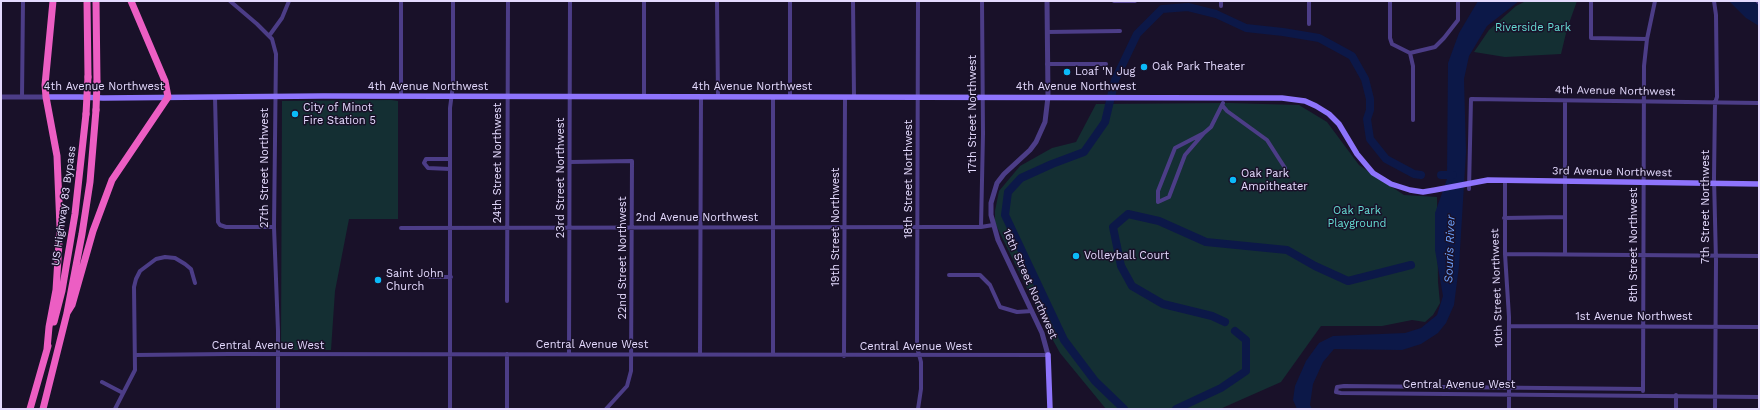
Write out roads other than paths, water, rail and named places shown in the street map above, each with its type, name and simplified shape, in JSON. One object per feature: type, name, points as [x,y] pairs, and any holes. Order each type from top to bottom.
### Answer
[{"type":"highway","points":[[47,349],[49,327],[56,290],[60,227],[57,156],[45,85],[53,1]]},
{"type":"highway","name":"US Highway 83 Bypass","points":[[30,409],[62,291],[69,256],[80,181],[88,77],[87,1]]},
{"type":"highway","name":"US Highway 83 Bypass","points":[[43,409],[67,313],[90,182],[97,82],[96,1]]},
{"type":"highway","points":[[67,313],[72,305],[92,231],[112,180],[168,97],[165,81],[130,1]]},
{"type":"main road","name":"4th Avenue Northwest","points":[[46,97],[570,96],[845,98],[1102,96],[1293,99],[1316,106],[1329,114],[1339,124],[1357,154],[1374,173],[1399,187],[1423,192],[1468,185]]},
{"type":"main road","name":"3rd Avenue Northwest","points":[[1468,185],[1488,180],[1759,184]]},
{"type":"main road","points":[[1048,355],[1050,409]]},
{"type":"street","points":[[22,97],[23,1]]},
{"type":"street","name":"27th Street Northwest","points":[[230,1],[272,39],[276,54],[276,89],[274,96],[274,227],[278,354],[278,409]]},
{"type":"street","points":[[269,36],[282,18],[289,1]]},
{"type":"street","points":[[401,1],[401,96]]},
{"type":"street","points":[[450,409],[450,108],[452,97],[453,1]]},
{"type":"street","name":"24th Street Northwest","points":[[507,301],[508,1]]},
{"type":"street","name":"23rd Street Northwest","points":[[569,354],[570,1]]},
{"type":"street","points":[[644,1],[644,97]]},
{"type":"street","points":[[717,1],[718,97]]},
{"type":"street","points":[[790,1],[790,97]]},
{"type":"street","points":[[853,1],[854,97]]},
{"type":"street","name":"18th Street Northwest","points":[[918,1],[917,348],[919,356],[921,389],[918,409]]},
{"type":"street","name":"17th Street Northwest","points":[[981,227],[983,97],[982,1]]},
{"type":"street","name":"16th Street Northwest","points":[[1047,1],[1048,96],[1045,122],[1036,142],[1030,150],[1004,174],[997,183],[991,203],[993,225],[998,240],[1042,333],[1048,355]]},
{"type":"street","points":[[1114,1],[1135,1]]},
{"type":"street","points":[[1221,1],[1221,6]]},
{"type":"street","points":[[1309,1],[1309,24]]},
{"type":"street","points":[[1390,1],[1390,38],[1392,44],[1410,52],[1435,47],[1444,38],[1458,20],[1458,1]]},
{"type":"street","points":[[1591,1],[1591,38],[1647,39]]},
{"type":"street","name":"8th Street Northwest","points":[[1643,395],[1644,66],[1647,39],[1655,1]]},
{"type":"street","name":"7th Street Northwest","points":[[1714,1],[1716,18],[1717,97],[1715,102],[1714,183],[1716,255],[1715,409]]},
{"type":"street","points":[[1047,32],[1120,31]]},
{"type":"street","points":[[1410,52],[1413,66],[1413,120]]},
{"type":"street","points":[[1047,64],[1106,64]]},
{"type":"street","name":"4th Avenue Northwest","points":[[1,96],[46,97]]},
{"type":"street","points":[[215,97],[217,217],[220,225],[226,227],[274,227]]},
{"type":"street","points":[[700,355],[701,97]]},
{"type":"street","points":[[772,97],[773,355]]},
{"type":"street","points":[[1204,133],[1175,148],[1158,191],[1158,202],[1169,197],[1185,155],[1211,127],[1226,97]]},
{"type":"street","name":"19th Street Northwest","points":[[844,356],[845,98]]},
{"type":"street","name":"4th Avenue Northwest","points":[[1468,185],[1471,99],[1759,103]]},
{"type":"street","points":[[1565,100],[1565,254]]},
{"type":"street","points":[[1222,105],[1227,111],[1267,140],[1285,168]]},
{"type":"street","points":[[450,159],[429,159],[424,163],[428,168],[450,169]]},
{"type":"street","name":"22nd Street Northwest","points":[[570,162],[632,162],[631,371],[627,386],[606,409]]},
{"type":"street","name":"10th Street Northwest","points":[[1505,181],[1504,218],[1509,326],[1509,409]]},
{"type":"street","points":[[1504,218],[1565,217]]},
{"type":"street","name":"2nd Avenue Northwest","points":[[401,228],[981,227],[993,225]]},
{"type":"street","points":[[1505,254],[1759,256]]},
{"type":"street","points":[[115,409],[135,370],[134,288],[140,271],[156,259],[165,257],[175,258],[190,269],[195,283]]},
{"type":"street","points":[[949,275],[980,275],[990,285],[1000,307],[1017,312],[1032,311]]},
{"type":"street","points":[[430,277],[451,277]]},
{"type":"street","name":"1st Avenue Northwest","points":[[1509,326],[1759,327]]},
{"type":"street","points":[[507,354],[507,409]]},
{"type":"street","name":"Central Avenue West","points":[[135,355],[1048,355]]},
{"type":"street","points":[[102,382],[123,393]]},
{"type":"street","name":"Central Avenue West","points":[[1509,388],[1344,386],[1337,387],[1336,392],[1759,397]]},
{"type":"street","points":[[1509,388],[1643,389]]},
{"type":"street","points":[[1676,395],[1676,409]]},
{"type":"water","name":"Souris River","points":[[1478,1],[1519,1],[1487,26],[1469,56],[1464,79],[1466,152],[1459,266],[1454,305],[1446,323],[1438,333],[1421,344],[1402,350],[1334,349],[1323,362],[1313,384],[1310,405],[1312,409],[1297,409],[1293,400],[1295,386],[1306,361],[1319,343],[1333,336],[1405,333],[1421,328],[1437,315],[1443,296],[1435,250],[1435,213],[1447,179],[1448,63],[1459,33]]},
{"type":"water","points":[[1729,1],[1753,1],[1759,4],[1759,26],[1746,18]]},
{"type":"waterway","points":[[1124,409],[1095,381],[1064,340],[1005,215],[1008,192],[1021,178],[1084,152],[1105,122],[1115,80],[1137,34],[1162,9],[1188,7],[1216,14],[1246,28],[1319,38],[1352,56],[1365,79],[1370,99],[1370,110],[1367,119],[1370,139],[1386,159],[1414,174],[1421,175]]},
{"type":"waterway","points":[[1441,175],[1453,175]]},
{"type":"waterway","points":[[1225,322],[1212,316],[1163,304],[1132,286],[1121,266],[1113,227],[1128,214],[1159,221],[1206,242],[1287,250],[1315,266],[1348,281],[1411,265]]},
{"type":"waterway","points":[[1176,409],[1221,388],[1246,371],[1246,340],[1235,331]]},
{"type":"place","name":"Oak Park Theater","points":[[1144,67]]},
{"type":"place","name":"Loaf 'N Jug","points":[[1067,72]]},
{"type":"place","name":"City of Minot Fire Station 5","points":[[295,114]]},
{"type":"place","name":"Oak Park Ampitheater","points":[[1233,180]]},
{"type":"place","name":"Volleyball Court","points":[[1076,256]]},
{"type":"place","name":"Saint John Church","points":[[378,280]]},
{"type":"park label","name":"Riverside Park","points":[[1533,28]]},
{"type":"park label","name":"Oak Park Playground","points":[[1357,217]]}]
